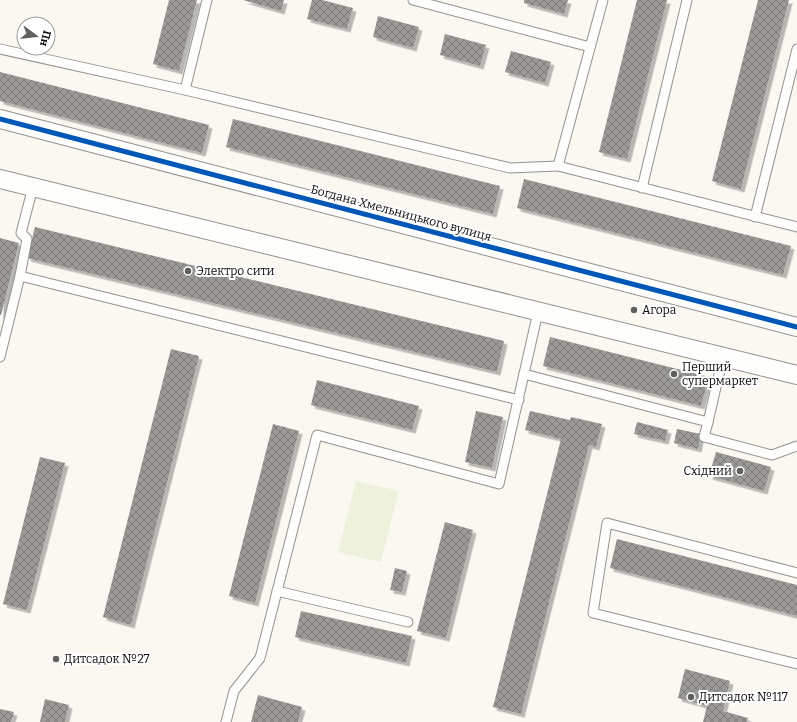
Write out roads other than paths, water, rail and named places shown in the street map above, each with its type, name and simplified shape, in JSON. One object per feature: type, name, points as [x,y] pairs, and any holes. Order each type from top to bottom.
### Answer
[{"type":"street","name":"Богдана Хмельницького вулиця","points":[[0,119],[797,326]]},
{"type":"street","points":[[0,180],[797,376]]},
{"type":"lane","points":[[185,90],[207,0]]},
{"type":"lane","points":[[413,0],[590,47]]},
{"type":"lane","points":[[558,166],[603,0]]},
{"type":"lane","points":[[642,188],[687,0]]},
{"type":"lane","points":[[0,49],[185,90],[510,168],[558,166],[797,227]]},
{"type":"lane","points":[[755,217],[797,49]]},
{"type":"lane","points":[[0,357],[20,276],[26,239],[21,234],[33,187]]},
{"type":"lane","points":[[20,276],[518,400]]},
{"type":"lane","points":[[226,722],[234,691],[260,658],[317,435],[499,484],[538,312]]},
{"type":"lane","points":[[723,357],[704,437],[772,455],[797,446]]},
{"type":"lane","points":[[524,374],[708,422]]},
{"type":"lane","points":[[797,573],[608,523],[593,612],[797,664]]},
{"type":"lane","points":[[277,591],[408,622]]},
{"type":"place","name":"Электро сити","points":[[188,271]]},
{"type":"place","name":"Агора","points":[[634,310]]},
{"type":"place","name":"Перший супермаркет","points":[[674,374]]},
{"type":"place","name":"Східний","points":[[740,471]]},
{"type":"place","name":"Дитсадок №27","points":[[56,659]]},
{"type":"place","name":"Дитсадок №117","points":[[691,697]]}]
